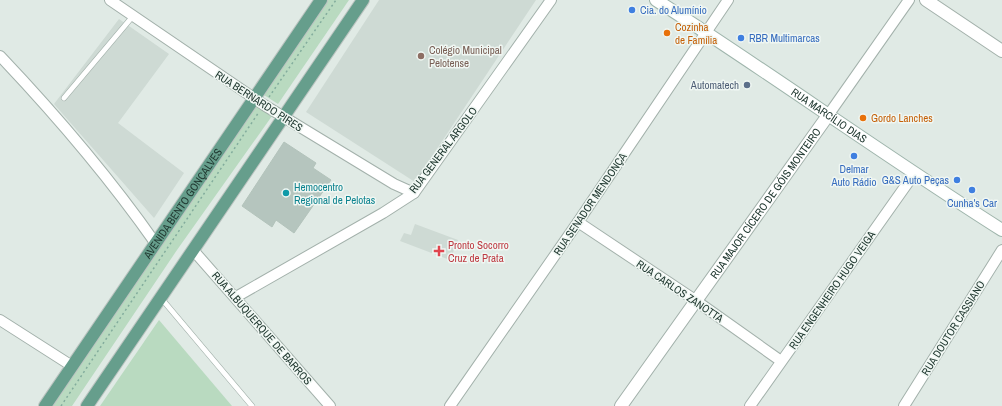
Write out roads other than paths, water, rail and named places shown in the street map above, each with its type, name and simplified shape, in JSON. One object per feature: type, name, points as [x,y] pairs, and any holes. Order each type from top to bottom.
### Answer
[{"type":"main road","name":"AVENIDA BENTO GONÇALVES","points":[[45,406],[156,244],[259,102],[321,0]]},
{"type":"main road","points":[[87,406],[363,0]]},
{"type":"street","name":"RUA BERNARDO PIRES","points":[[110,0],[259,102],[394,184],[414,193]]},
{"type":"street","name":"RUA GENERAL ARGOLO","points":[[236,298],[383,213],[414,193],[551,0]]},
{"type":"street","name":"RUA MARCÍLIO DIAS","points":[[656,0],[829,114],[914,174],[1002,230]]},
{"type":"street","name":"RUA SENADOR MENDONÇA","points":[[450,406],[578,222],[728,0]]},
{"type":"street","name":"RUA MAJOR CÍCERO DE GÓIS MONTEIRO","points":[[621,406],[695,300],[815,135],[909,0]]},
{"type":"street","points":[[926,0],[1002,51]]},
{"type":"street","points":[[0,56],[83,148],[131,209],[156,244]]},
{"type":"street","name":"RUA ENGENHEIRO HUGO VEIGA","points":[[750,406],[914,174]]},
{"type":"street","name":"RUA CARLOS ZANOTTA","points":[[578,222],[695,300],[781,361]]},
{"type":"street","name":"RUA ALBUQUERQUE DE BARROS","points":[[193,250],[330,406]]},
{"type":"street","name":"RUA DOUTOR CASSIANO","points":[[904,406],[1002,250]]},
{"type":"street","points":[[0,320],[72,366]]},
{"type":"lane","points":[[64,98],[132,16]]},
{"type":"lane","points":[[160,297],[252,406]]},
{"type":"place","name":"Cia. do Alumínio","points":[[632,10]]},
{"type":"place","name":"Cozinha de Família","points":[[667,33]]},
{"type":"place","name":"RBR Multimarcas","points":[[741,38]]},
{"type":"place","name":"Colégio Municipal Pelotense","points":[[421,56]]},
{"type":"place","name":"Automatech","points":[[747,85]]},
{"type":"place","name":"Gordo Lanches","points":[[863,118]]},
{"type":"place","name":"Delmar Auto Rádio","points":[[854,156]]},
{"type":"place","name":"G&S Auto Peças","points":[[957,180]]},
{"type":"place","name":"Cunha's Car","points":[[972,190]]},
{"type":"place","name":"Hemocentro Regional de Pelotas","points":[[286,193]]},
{"type":"place","name":"Pronto Socorro Cruz de Prata","points":[[439,251]]}]
